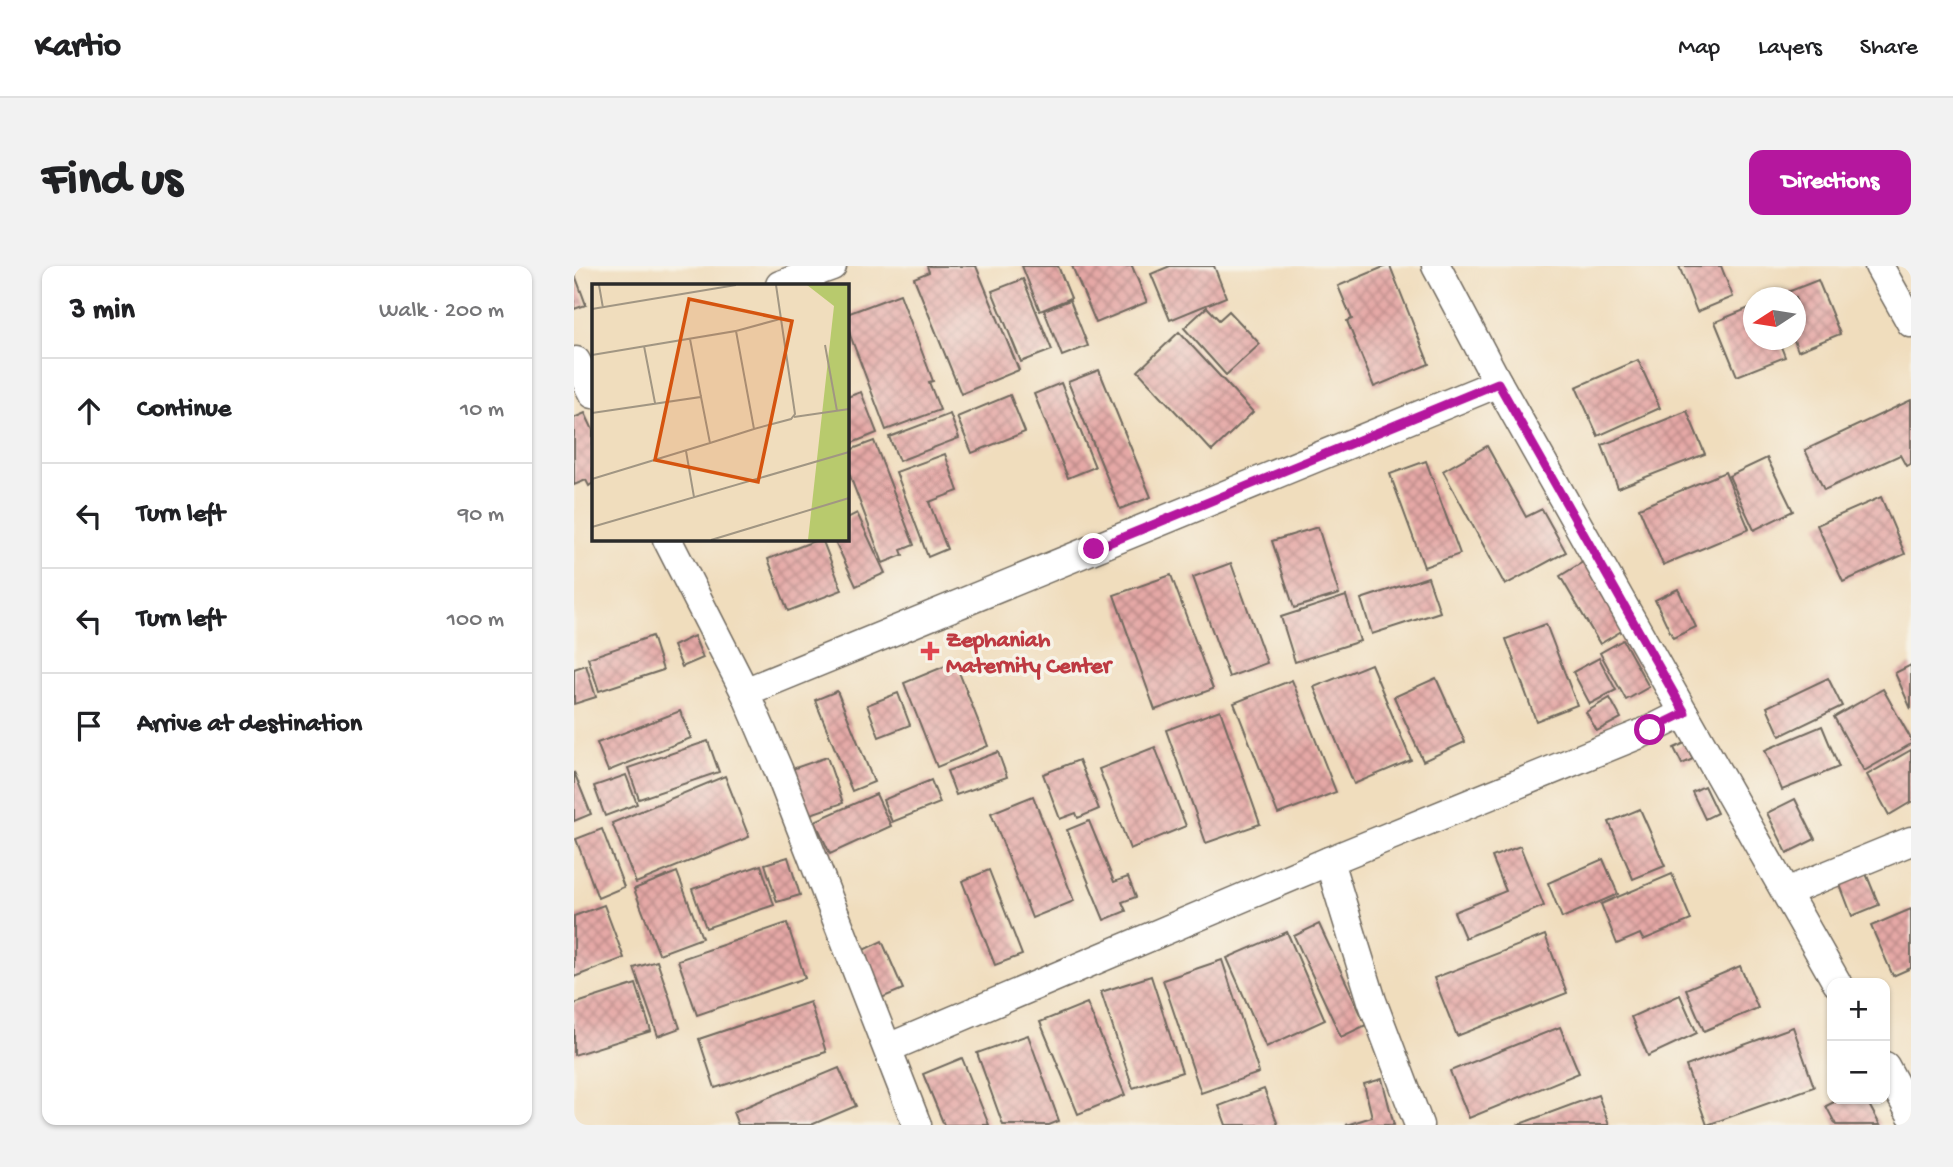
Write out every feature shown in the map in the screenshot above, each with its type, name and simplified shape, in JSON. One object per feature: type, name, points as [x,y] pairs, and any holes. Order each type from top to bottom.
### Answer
[{"type":"street","points":[[783,284],[832,266]]},
{"type":"street","points":[[1436,266],[1498,383],[1835,978]]},
{"type":"street","points":[[1879,266],[1911,323]]},
{"type":"street","points":[[581,359],[592,391]]},
{"type":"street","points":[[745,692],[1498,383]]},
{"type":"street","points":[[668,541],[745,692],[778,769],[917,1125]]},
{"type":"street","points":[[888,1048],[1329,861],[1650,730],[1685,713]]},
{"type":"street","points":[[1786,892],[1911,841]]},
{"type":"street","points":[[1329,861],[1372,1001],[1419,1125]]},
{"type":"street","points":[[1890,1075],[1911,1114]]},
{"type":"building","points":[[927,266],[976,266],[1019,370],[961,394],[914,278],[929,272]]},
{"type":"building","points":[[1022,266],[1058,266],[1071,298],[1040,311]]},
{"type":"building","points":[[1072,266],[1132,266],[1147,302],[1096,323]]},
{"type":"building","points":[[1170,266],[1214,266],[1226,297],[1170,320],[1151,274]]},
{"type":"building","points":[[1390,266],[1429,364],[1374,387],[1347,321],[1352,319],[1338,286]]},
{"type":"building","points":[[1679,266],[1721,266],[1733,297],[1697,312]]},
{"type":"building","points":[[574,272],[586,305],[574,309]]},
{"type":"building","points":[[1023,279],[1052,350],[1021,362],[992,291]]},
{"type":"building","points":[[1818,280],[1840,334],[1806,348],[1806,287],[1800,287]]},
{"type":"building","points":[[900,294],[933,381],[929,382],[940,410],[886,430],[849,332],[849,313]]},
{"type":"building","points":[[1070,300],[1088,346],[1062,356],[1044,310]]},
{"type":"building","points":[[1207,307],[1219,320],[1229,311],[1260,344],[1226,375],[1184,328]]},
{"type":"building","points":[[1743,311],[1743,350],[1782,350],[1785,357],[1737,376],[1715,322]]},
{"type":"building","points":[[1179,332],[1253,412],[1212,451],[1138,371]]},
{"type":"building","points":[[1638,360],[1660,408],[1598,436],[1576,387]]},
{"type":"building","points":[[1099,370],[1151,497],[1120,509],[1068,382]]},
{"type":"building","points":[[1061,383],[1095,467],[1068,478],[1034,394]]},
{"type":"building","points":[[861,392],[877,433],[849,444],[849,396]]},
{"type":"building","points":[[1010,395],[1025,432],[972,453],[957,417]]},
{"type":"building","points":[[1911,400],[1911,464],[1906,466],[1900,455],[1824,490],[1805,450]]},
{"type":"building","points":[[1687,411],[1705,454],[1618,488],[1602,445]]},
{"type":"building","points":[[585,413],[592,428],[592,484],[589,486],[586,480],[574,485],[574,418]]},
{"type":"building","points":[[950,414],[959,438],[899,461],[889,437]]},
{"type":"building","points":[[874,441],[914,545],[901,550],[903,555],[883,563],[849,473],[849,450]]},
{"type":"building","points":[[1487,446],[1526,517],[1542,509],[1566,552],[1505,585],[1443,471]]},
{"type":"building","points":[[945,454],[958,491],[929,502],[947,549],[928,557],[896,472]]},
{"type":"building","points":[[1767,458],[1793,511],[1754,530],[1729,476]]},
{"type":"building","points":[[1426,461],[1460,554],[1424,567],[1390,474]]},
{"type":"building","points":[[1725,472],[1749,529],[1663,565],[1639,508]]},
{"type":"building","points":[[1881,497],[1905,554],[1843,582],[1817,525]]},
{"type":"building","points":[[857,513],[885,573],[856,586],[835,541],[849,541],[849,517]]},
{"type":"building","points":[[1318,527],[1339,594],[1294,608],[1272,541]]},
{"type":"building","points":[[814,541],[823,541],[842,590],[788,611],[768,559]]},
{"type":"building","points":[[1588,559],[1628,627],[1600,644],[1560,576]]},
{"type":"building","points":[[1231,563],[1267,663],[1229,677],[1193,577]]},
{"type":"building","points":[[1171,575],[1213,689],[1155,710],[1114,595]]},
{"type":"building","points":[[1428,577],[1440,612],[1372,634],[1361,599]]},
{"type":"building","points":[[1678,589],[1696,627],[1673,638],[1655,600]]},
{"type":"building","points":[[1346,596],[1360,641],[1295,662],[1281,617]]},
{"type":"building","points":[[1546,624],[1577,705],[1536,721],[1506,639]]},
{"type":"building","points":[[652,636],[663,670],[599,691],[588,658]]},
{"type":"building","points":[[694,636],[703,658],[682,667],[673,646]]},
{"type":"building","points":[[1623,640],[1649,687],[1626,700],[1600,653]]},
{"type":"building","points":[[1599,658],[1616,690],[1590,704],[1573,672]]},
{"type":"building","points":[[955,662],[988,746],[937,767],[904,683]]},
{"type":"building","points":[[1371,664],[1411,760],[1354,784],[1314,687]]},
{"type":"building","points":[[586,665],[596,697],[574,704],[574,669]]},
{"type":"building","points":[[1911,665],[1911,709],[1895,673]]},
{"type":"building","points":[[1436,678],[1465,742],[1423,761],[1394,697]]},
{"type":"building","points":[[1828,678],[1842,706],[1780,736],[1767,707]]},
{"type":"building","points":[[1292,680],[1336,792],[1278,814],[1234,703]]},
{"type":"building","points":[[1883,689],[1911,739],[1911,744],[1864,771],[1834,717]]},
{"type":"building","points":[[837,691],[874,782],[852,791],[815,700]]},
{"type":"building","points":[[898,693],[910,725],[879,737],[867,705]]},
{"type":"building","points":[[1610,698],[1621,718],[1597,731],[1586,712]]},
{"type":"building","points":[[1220,710],[1260,824],[1206,843],[1166,730]]},
{"type":"building","points":[[680,711],[691,738],[608,771],[597,743]]},
{"type":"building","points":[[1822,726],[1839,767],[1782,790],[1765,750]]},
{"type":"building","points":[[708,741],[719,772],[639,799],[628,768]]},
{"type":"building","points":[[1685,743],[1693,759],[1682,764],[1674,748]]},
{"type":"building","points":[[1155,747],[1186,826],[1130,849],[1099,769]]},
{"type":"building","points":[[1911,750],[1911,802],[1889,815],[1867,775]]},
{"type":"building","points":[[998,752],[1007,777],[956,795],[947,771]]},
{"type":"building","points":[[827,757],[843,803],[808,815],[792,769]]},
{"type":"building","points":[[1079,760],[1099,809],[1078,818],[1076,813],[1060,819],[1043,774]]},
{"type":"building","points":[[574,772],[591,814],[574,821]]},
{"type":"building","points":[[626,775],[637,804],[605,816],[594,786]]},
{"type":"building","points":[[725,776],[749,837],[636,883],[612,823]]},
{"type":"building","points":[[931,780],[940,803],[892,822],[883,800]]},
{"type":"building","points":[[1704,786],[1717,813],[1705,819],[1692,792]]},
{"type":"building","points":[[876,794],[891,826],[830,854],[815,821]]},
{"type":"building","points":[[1033,796],[1074,901],[1032,918],[991,813]]},
{"type":"building","points":[[1795,799],[1815,839],[1787,853],[1767,813]]},
{"type":"building","points":[[1640,809],[1665,866],[1633,879],[1609,822]]},
{"type":"building","points":[[1089,821],[1114,882],[1128,877],[1136,897],[1122,902],[1126,911],[1104,920],[1067,830]]},
{"type":"building","points":[[602,829],[624,887],[598,898],[576,839]]},
{"type":"building","points":[[1520,846],[1544,906],[1465,938],[1454,912],[1506,891],[1492,857]]},
{"type":"building","points":[[788,857],[800,895],[777,902],[765,864]]},
{"type":"building","points":[[1603,859],[1618,894],[1562,918],[1548,883]]},
{"type":"building","points":[[761,865],[774,905],[706,928],[692,889]]},
{"type":"building","points":[[989,870],[1022,955],[995,965],[962,881]]},
{"type":"building","points":[[1865,871],[1879,905],[1852,916],[1839,882]]},
{"type":"building","points":[[677,872],[702,938],[659,954],[634,889]]},
{"type":"building","points":[[1672,874],[1691,920],[1643,940],[1640,934],[1617,944],[1601,904]]},
{"type":"building","points":[[604,905],[624,958],[574,977],[574,916]]},
{"type":"building","points":[[1911,909],[1911,968],[1893,976],[1871,926]]},
{"type":"building","points":[[787,923],[805,978],[697,1015],[678,960]]},
{"type":"building","points":[[1319,924],[1366,1025],[1341,1037],[1294,936]]},
{"type":"building","points":[[1287,932],[1325,1020],[1266,1047],[1227,958]]},
{"type":"building","points":[[1545,935],[1567,993],[1457,1036],[1434,978]]},
{"type":"building","points":[[882,941],[903,989],[879,999],[859,952]]},
{"type":"building","points":[[1222,960],[1259,1073],[1201,1093],[1163,980]]},
{"type":"building","points":[[657,961],[680,1028],[658,1036],[634,968]]},
{"type":"building","points":[[1740,966],[1758,1008],[1704,1031],[1686,989]]},
{"type":"building","points":[[1151,976],[1182,1072],[1133,1088],[1101,992]]},
{"type":"building","points":[[636,984],[651,1031],[574,1055],[574,1004]]},
{"type":"building","points":[[1680,995],[1697,1033],[1648,1056],[1631,1017]]},
{"type":"building","points":[[810,1002],[826,1052],[715,1088],[699,1039]]},
{"type":"building","points":[[1087,1003],[1125,1095],[1078,1114],[1040,1022]]},
{"type":"building","points":[[1560,1027],[1579,1073],[1469,1118],[1450,1071]]},
{"type":"building","points":[[1793,1027],[1814,1087],[1707,1125],[1686,1066]]},
{"type":"building","points":[[1028,1035],[1059,1121],[1049,1125],[1003,1125],[977,1053]]},
{"type":"building","points":[[962,1058],[989,1125],[944,1125],[923,1074]]},
{"type":"building","points":[[839,1068],[856,1106],[811,1125],[738,1125],[733,1112]]},
{"type":"building","points":[[1382,1079],[1394,1125],[1346,1125],[1372,1117],[1364,1084]]},
{"type":"building","points":[[1264,1089],[1278,1125],[1226,1125],[1219,1106]]},
{"type":"building","points":[[1598,1095],[1609,1125],[1517,1125]]},
{"type":"building","points":[[1869,1104],[1880,1125],[1836,1125],[1826,1106]]},
{"type":"place","name":"Zephaniah Maternity Center","points":[[930,651]]},
{"type":"route","points":[[1094,549],[1498,383],[1685,713],[1650,730]]}]
